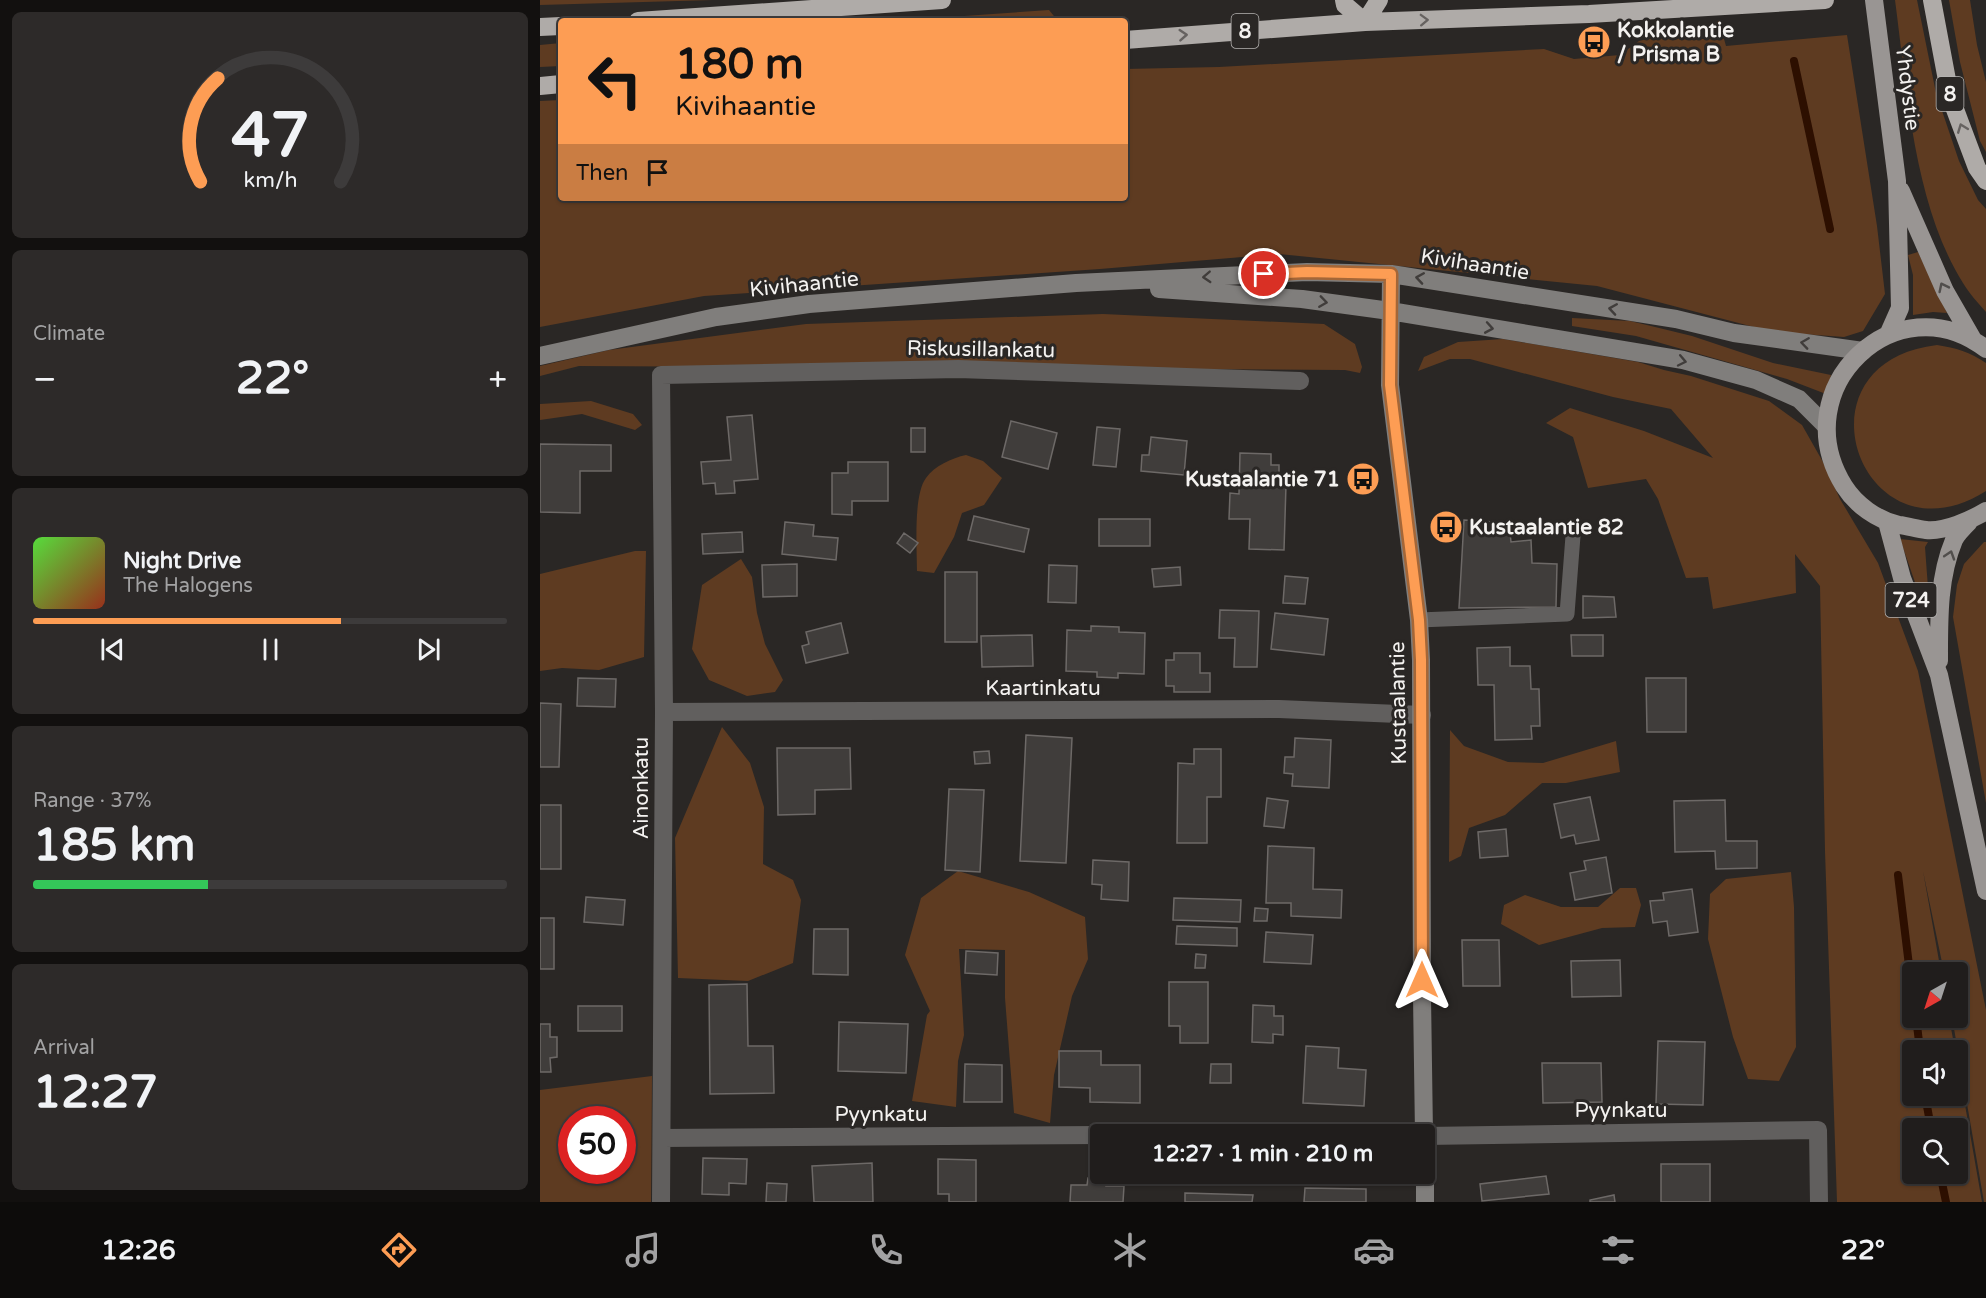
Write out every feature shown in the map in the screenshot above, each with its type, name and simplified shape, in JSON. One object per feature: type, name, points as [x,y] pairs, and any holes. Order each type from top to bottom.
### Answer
[{"type":"highway","points":[[681,18],[942,0]]},
{"type":"highway","points":[[1344,0],[1345,5],[1365,22],[1379,0]]},
{"type":"highway","name":"8","points":[[1932,0],[1950,96],[1977,168],[1986,181]]},
{"type":"highway","name":"8","points":[[1128,40],[1365,22],[1589,14],[1819,1]]},
{"type":"highway","points":[[540,27],[558,26]]},
{"type":"highway","points":[[540,86],[558,84]]},
{"type":"main road","name":"Yhdystie","points":[[1874,0],[1897,181],[1900,308],[1888,335]]},
{"type":"main road","name":"Yhdystie","points":[[1897,181],[1945,291],[1979,344]]},
{"type":"main road","name":"Kivihaantie","points":[[540,356],[716,317],[809,304],[1076,283],[1307,272],[1391,274],[1676,319],[1734,333],[1863,351]]},
{"type":"main road","name":"Kustaalantie","points":[[1391,274],[1390,385],[1419,620],[1422,715],[1422,996],[1425,1124]]},
{"type":"main road","name":"Kivihaantie","points":[[1076,283],[1302,299],[1390,311],[1683,360],[1756,380],[1799,399],[1826,426]]},
{"type":"main road","points":[[1979,344],[1935,328],[1901,330],[1888,335],[1863,351],[1843,372],[1831,398],[1826,426],[1828,450],[1836,473],[1849,493],[1866,510],[1887,522],[1928,531],[1969,522],[1986,511]]},
{"type":"main road","name":"724","points":[[1887,522],[1902,578],[1939,675],[1986,891]]},
{"type":"main road","name":"724","points":[[1939,675],[1939,625],[1943,576],[1955,538],[1969,522]]},
{"type":"main road","points":[[1425,1184],[1425,1202]]},
{"type":"street","name":"Riskusillankatu","points":[[662,375],[958,369],[1300,381]]},
{"type":"street","name":"Ainonkatu","points":[[662,375],[664,712],[662,1202]]},
{"type":"street","name":"Kaartinkatu","points":[[664,712],[1279,710],[1422,715]]},
{"type":"street","name":"Pyynkatu","points":[[1435,1135],[1818,1130],[1819,1202]]},
{"type":"street","name":"Pyynkatu","points":[[662,1138],[1090,1135]]},
{"type":"lane","points":[[1419,620],[1567,614],[1573,536]]},
{"type":"shaded area","points":[[540,0],[713,0],[540,5]]},
{"type":"shaded area","points":[[1895,0],[1917,0],[1936,93],[1959,161],[1978,200],[1986,209],[1986,312],[1963,283],[1933,219],[1915,146]]},
{"type":"shaded area","points":[[1949,0],[1970,0],[1986,82],[1986,152],[1980,141],[1960,62]]},
{"type":"shaded area","points":[[1049,10],[1056,18],[935,18]]},
{"type":"shaded area","points":[[1719,21],[1726,46],[1847,35],[1877,226],[1885,294],[1863,331],[1844,337],[1773,332],[1597,286],[1279,254],[1100,269],[704,296],[540,327],[540,101],[558,100],[558,201],[1128,201],[1128,69],[1219,67],[1544,49],[1574,59],[1620,55],[1639,41]]},
{"type":"shaded area","points":[[558,43],[558,66],[540,67],[540,45]]},
{"type":"shaded area","points":[[1918,252],[1947,313],[1933,312],[1913,315],[1913,275],[1908,255]]},
{"type":"shaded area","points":[[1103,314],[1324,324],[1355,344],[1362,367],[1360,373],[1345,370],[579,366],[540,376],[540,366],[609,350],[806,324]]},
{"type":"shaded area","points":[[1572,318],[1630,321],[1692,336],[1773,363],[1831,375],[1826,394],[1787,379],[1636,336],[1572,326]]},
{"type":"shaded area","points":[[1503,339],[1638,362],[1769,401],[1802,425],[1840,499],[1878,563],[1918,671],[1986,1010],[1986,1202],[1984,1202],[1967,1106],[1968,1040],[1956,1040],[1954,1028],[1968,1028],[1968,962],[1942,962],[1923,871],[1939,962],[1902,962],[1902,1028],[1951,1028],[1953,1040],[1902,1040],[1902,1106],[1965,1106],[1967,1118],[1902,1118],[1902,1184],[1968,1184],[1968,1122],[1982,1202],[1837,1202],[1825,851],[1820,586],[1795,554],[1796,593],[1713,609],[1708,577],[1686,578],[1658,499],[1646,479],[1588,488],[1573,437],[1546,423],[1570,408],[1644,431],[1713,458],[1671,409],[1613,397],[1470,359],[1450,359],[1418,371],[1424,357],[1458,342]]},
{"type":"shaded area","points":[[1937,345],[1963,351],[1986,363],[1986,491],[1942,508],[1905,504],[1877,484],[1859,454],[1854,420],[1864,386],[1891,360]]},
{"type":"shaded area","points":[[591,401],[633,414],[642,425],[635,430],[582,414],[540,420],[540,404]]},
{"type":"shaded area","points":[[966,455],[983,461],[1002,478],[984,505],[962,513],[954,537],[934,573],[917,571],[917,509],[922,486],[929,474],[938,466]]},
{"type":"shaded area","points":[[1900,539],[1928,542],[1925,547],[1928,588],[1918,591]]},
{"type":"shaded area","points":[[1986,542],[1986,803],[1953,617],[1957,585],[1964,564]]},
{"type":"shaded area","points":[[635,551],[646,551],[644,657],[599,670],[562,668],[540,671],[540,574]]},
{"type":"shaded area","points":[[741,559],[752,577],[757,613],[765,644],[783,680],[775,692],[747,696],[709,680],[692,649],[702,585]]},
{"type":"shaded area","points":[[722,727],[750,763],[764,807],[763,864],[793,880],[801,900],[793,963],[748,981],[678,978],[675,838]]},
{"type":"shaded area","points":[[1450,730],[1464,746],[1508,762],[1543,763],[1616,741],[1620,772],[1566,783],[1542,783],[1505,815],[1469,828],[1461,856],[1449,862]]},
{"type":"shaded area","points":[[958,871],[1029,892],[1085,917],[1088,959],[1072,996],[1054,1075],[1050,1123],[1014,1113],[1005,998],[1005,950],[959,949],[964,1035],[958,1061],[956,1107],[912,1101],[927,1015],[930,1011],[905,955],[921,898]]},
{"type":"shaded area","points":[[1791,872],[1794,907],[1796,1047],[1779,1081],[1748,1079],[1733,1037],[1708,939],[1710,894],[1726,879]]},
{"type":"shaded area","points":[[1620,888],[1636,888],[1641,905],[1635,927],[1602,928],[1539,945],[1501,924],[1504,905],[1525,895],[1561,907],[1598,907]]},
{"type":"shaded area","points":[[652,1076],[651,1202],[540,1202],[540,1090]]},
{"type":"building","points":[[752,415],[758,479],[734,481],[735,493],[716,494],[715,483],[703,484],[701,462],[731,460],[727,417]]},
{"type":"building","points":[[1011,421],[1057,433],[1048,469],[1002,457]]},
{"type":"building","points":[[1097,427],[1120,429],[1116,467],[1093,465]]},
{"type":"building","points":[[911,428],[925,428],[925,452],[911,452]]},
{"type":"building","points":[[1151,437],[1187,441],[1184,475],[1141,471],[1142,455],[1149,455]]},
{"type":"building","points":[[540,444],[611,445],[611,471],[580,471],[580,513],[540,512]]},
{"type":"building","points":[[1240,453],[1271,454],[1271,465],[1279,465],[1279,485],[1286,485],[1284,550],[1249,549],[1250,519],[1229,519],[1230,493],[1239,494]]},
{"type":"building","points":[[848,462],[888,462],[888,501],[852,501],[852,515],[832,514],[832,473],[848,473]]},
{"type":"building","points":[[974,516],[1029,529],[1024,552],[968,540]]},
{"type":"building","points":[[1099,519],[1150,519],[1150,546],[1099,546]]},
{"type":"building","points":[[1464,520],[1509,523],[1511,542],[1531,540],[1532,563],[1557,564],[1556,607],[1459,608]]},
{"type":"building","points":[[785,522],[814,525],[813,536],[838,538],[836,560],[782,554]]},
{"type":"building","points":[[742,532],[743,552],[703,554],[702,534]]},
{"type":"building","points":[[904,533],[918,543],[910,553],[897,543]]},
{"type":"building","points":[[797,564],[797,596],[763,597],[762,565]]},
{"type":"building","points":[[1049,565],[1077,566],[1076,603],[1048,602]]},
{"type":"building","points":[[1180,567],[1181,585],[1154,587],[1152,569]]},
{"type":"building","points":[[945,572],[977,572],[977,642],[945,642]]},
{"type":"building","points":[[1285,576],[1308,578],[1305,604],[1283,603]]},
{"type":"building","points":[[1583,596],[1614,597],[1616,617],[1583,618]]},
{"type":"building","points":[[1220,610],[1259,611],[1257,667],[1234,667],[1235,638],[1219,638]]},
{"type":"building","points":[[1275,613],[1328,619],[1324,655],[1271,649]]},
{"type":"building","points":[[841,623],[848,653],[806,663],[802,646],[809,644],[806,632]]},
{"type":"building","points":[[1091,626],[1119,627],[1119,632],[1145,633],[1144,674],[1118,673],[1118,678],[1097,677],[1097,672],[1066,671],[1067,630],[1091,631]]},
{"type":"building","points":[[1032,635],[1033,666],[982,667],[981,636]]},
{"type":"building","points":[[1571,635],[1603,635],[1603,656],[1572,656]]},
{"type":"building","points":[[1510,647],[1510,666],[1530,666],[1531,689],[1539,689],[1540,726],[1531,726],[1532,739],[1495,740],[1494,685],[1478,685],[1477,648]]},
{"type":"building","points":[[1174,653],[1200,653],[1200,673],[1210,673],[1210,692],[1174,692],[1174,686],[1166,686],[1166,660],[1174,660]]},
{"type":"building","points":[[578,678],[616,679],[615,707],[577,706]]},
{"type":"building","points":[[1646,678],[1686,678],[1686,732],[1647,732]]},
{"type":"building","points":[[540,703],[561,704],[559,767],[540,767]]},
{"type":"building","points":[[1026,735],[1072,738],[1066,863],[1020,861]]},
{"type":"building","points":[[1295,738],[1331,740],[1329,788],[1292,786],[1293,774],[1284,773],[1285,757],[1294,757]]},
{"type":"building","points":[[777,748],[850,748],[851,789],[815,790],[815,814],[778,815]]},
{"type":"building","points":[[1194,749],[1221,749],[1221,797],[1207,797],[1207,843],[1177,843],[1178,763],[1194,764]]},
{"type":"building","points":[[989,751],[990,763],[975,764],[974,752]]},
{"type":"building","points":[[949,789],[984,790],[980,872],[945,870]]},
{"type":"building","points":[[1590,797],[1599,840],[1576,844],[1574,835],[1561,838],[1554,804]]},
{"type":"building","points":[[1267,798],[1288,801],[1284,828],[1264,826]]},
{"type":"building","points":[[1725,800],[1726,841],[1757,841],[1757,868],[1716,869],[1715,851],[1675,852],[1674,801]]},
{"type":"building","points":[[540,805],[561,805],[561,869],[540,869]]},
{"type":"building","points":[[1506,829],[1508,856],[1480,858],[1478,832]]},
{"type":"building","points":[[1268,846],[1314,848],[1313,889],[1342,890],[1341,918],[1291,916],[1291,903],[1266,903]]},
{"type":"building","points":[[1606,857],[1612,893],[1575,900],[1570,873],[1586,870],[1584,861]]},
{"type":"building","points":[[1093,860],[1129,862],[1128,901],[1101,899],[1102,885],[1092,884]]},
{"type":"building","points":[[1692,889],[1698,932],[1669,936],[1667,921],[1653,923],[1650,901],[1664,900],[1663,893]]},
{"type":"building","points":[[586,897],[625,900],[623,925],[584,922]]},
{"type":"building","points":[[1174,898],[1241,900],[1240,922],[1173,920]]},
{"type":"building","points":[[1255,908],[1268,909],[1267,921],[1254,921]]},
{"type":"building","points":[[540,918],[554,918],[554,969],[540,969]]},
{"type":"building","points":[[1177,926],[1237,928],[1237,946],[1176,944]]},
{"type":"building","points":[[814,929],[848,929],[848,975],[813,974]]},
{"type":"building","points":[[1266,932],[1313,935],[1311,964],[1264,962]]},
{"type":"building","points":[[1462,940],[1499,940],[1500,986],[1463,986]]},
{"type":"building","points":[[966,951],[998,953],[997,975],[965,973]]},
{"type":"building","points":[[1196,954],[1206,955],[1205,968],[1195,968]]},
{"type":"building","points":[[1620,960],[1621,996],[1572,997],[1571,961]]},
{"type":"building","points":[[1169,982],[1208,982],[1208,1043],[1180,1043],[1180,1026],[1169,1026]]},
{"type":"building","points":[[747,984],[748,1046],[773,1046],[774,1093],[710,1094],[709,985]]},
{"type":"building","points":[[1253,1005],[1274,1006],[1274,1016],[1283,1016],[1283,1035],[1273,1034],[1273,1043],[1252,1042]]},
{"type":"building","points":[[578,1006],[622,1006],[622,1031],[578,1031]]},
{"type":"building","points":[[839,1022],[908,1024],[906,1073],[838,1071]]},
{"type":"building","points":[[540,1024],[550,1024],[550,1037],[557,1037],[557,1057],[550,1058],[551,1072],[540,1072]]},
{"type":"building","points":[[1658,1041],[1705,1042],[1703,1105],[1656,1104]]},
{"type":"building","points":[[1306,1046],[1339,1048],[1338,1068],[1366,1070],[1364,1106],[1303,1103]]},
{"type":"building","points":[[1059,1051],[1101,1051],[1101,1065],[1140,1065],[1140,1103],[1090,1102],[1090,1088],[1059,1087]]},
{"type":"building","points":[[1542,1063],[1601,1063],[1602,1102],[1543,1103]]},
{"type":"building","points":[[965,1064],[1002,1065],[1002,1102],[964,1102]]},
{"type":"building","points":[[1211,1064],[1231,1064],[1231,1083],[1210,1083]]},
{"type":"building","points":[[703,1158],[747,1159],[746,1184],[729,1183],[729,1195],[702,1194]]},
{"type":"building","points":[[938,1159],[976,1160],[976,1202],[949,1202],[949,1194],[938,1194]]},
{"type":"building","points":[[872,1163],[873,1202],[814,1202],[812,1166]]},
{"type":"building","points":[[1661,1164],[1710,1164],[1710,1202],[1661,1202]]},
{"type":"building","points":[[1546,1176],[1549,1194],[1482,1201],[1480,1184]]},
{"type":"building","points":[[1088,1178],[1090,1178],[1090,1184],[1124,1186],[1123,1202],[1070,1202],[1071,1185],[1087,1185]]},
{"type":"building","points":[[767,1183],[787,1184],[786,1202],[766,1202]]},
{"type":"building","points":[[1305,1188],[1366,1189],[1366,1202],[1304,1202]]},
{"type":"building","points":[[1185,1193],[1253,1195],[1252,1202],[1185,1202]]},
{"type":"building","points":[[1614,1195],[1615,1202],[1590,1202],[1590,1200]]},
{"type":"waterway","points":[[1794,61],[1830,229]]},
{"type":"waterway","points":[[1898,875],[1909,962]]},
{"type":"waterway","points":[[1917,1028],[1919,1040]]},
{"type":"waterway","points":[[1927,1106],[1929,1118]]},
{"type":"waterway","points":[[1942,1184],[1946,1202]]},
{"type":"place","name":"Kokkolantie / Prisma B","points":[[1594,42]]},
{"type":"place","name":"Kustaalantie 71","points":[[1363,479]]},
{"type":"place","name":"Kustaalantie 82","points":[[1446,527]]},
{"type":"route","points":[[1264,274],[1307,272],[1391,274],[1390,385],[1419,620],[1421,660],[1422,980]]}]
